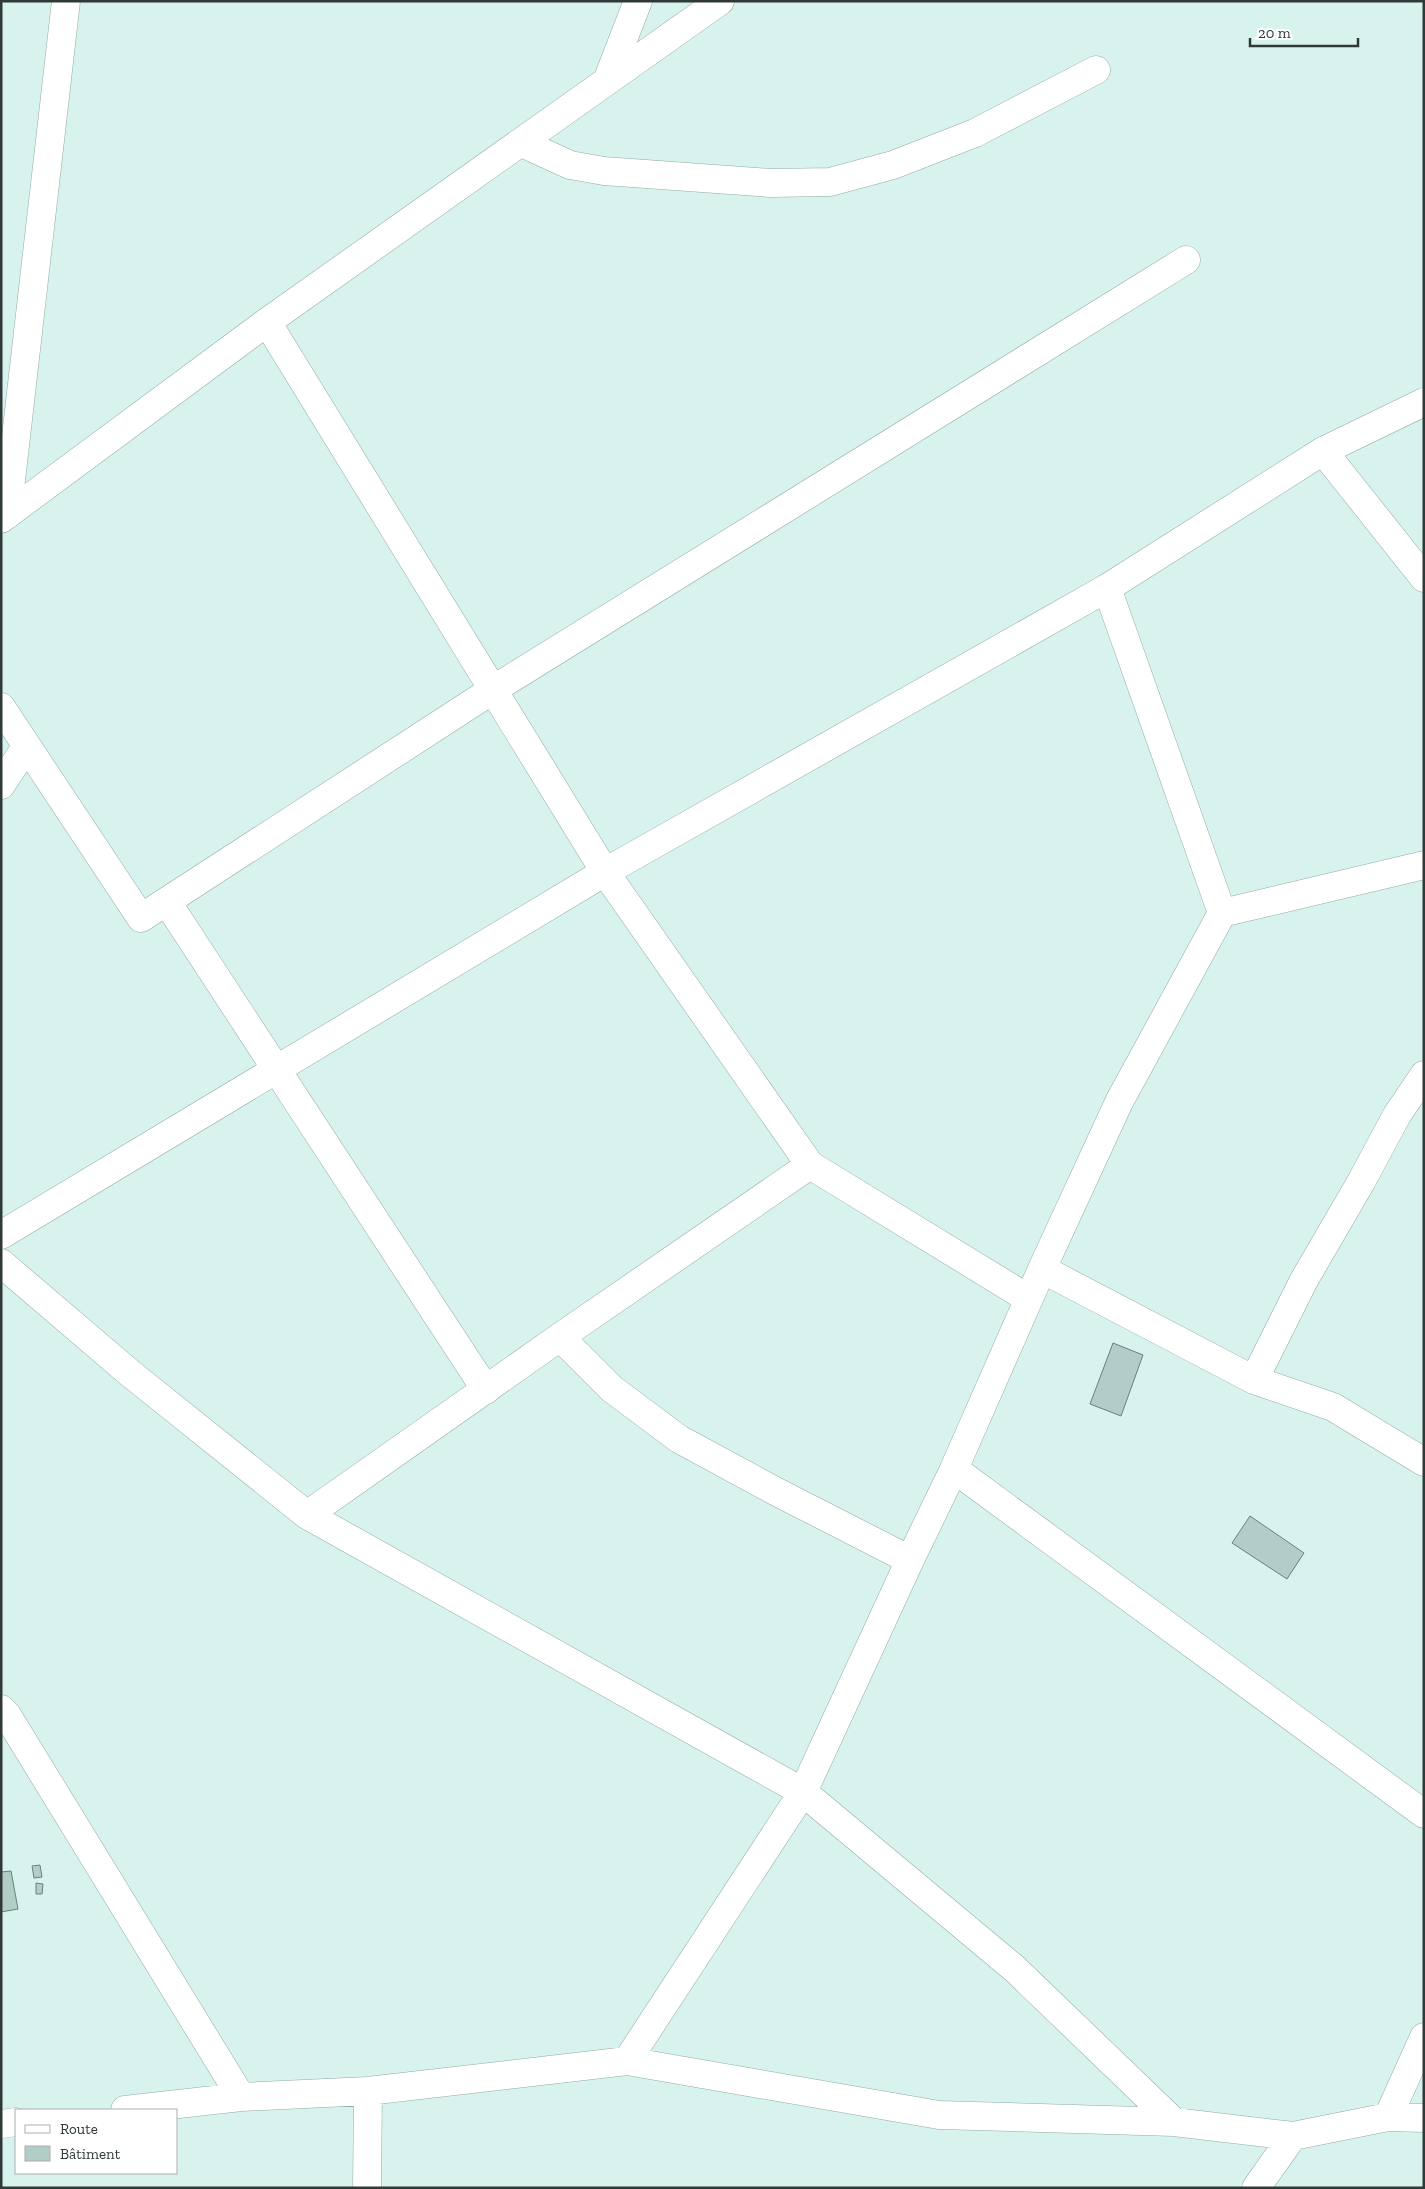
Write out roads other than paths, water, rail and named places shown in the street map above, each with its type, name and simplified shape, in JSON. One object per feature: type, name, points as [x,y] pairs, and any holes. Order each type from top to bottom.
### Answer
[{"type":"street","points":[[4,517],[66,1]]},
{"type":"street","points":[[606,81],[638,1]]},
{"type":"street","points":[[4,517],[267,322],[720,1]]},
{"type":"street","points":[[522,142],[570,165],[604,171],[771,183],[830,182],[893,165],[975,133],[1096,70]]},
{"type":"street","points":[[1,707],[142,918],[494,689],[1186,260]]},
{"type":"street","points":[[267,322],[605,872],[810,1165],[1029,1299]]},
{"type":"street","points":[[1,1235],[605,872],[1107,588],[1323,451],[1424,402]]},
{"type":"street","points":[[1323,451],[1424,578]]},
{"type":"street","points":[[627,2062],[803,1792],[954,1469],[1042,1269],[1120,1102],[1222,913],[1107,588]]},
{"type":"street","points":[[1,785],[26,746]]},
{"type":"street","points":[[1222,913],[1424,865]]},
{"type":"street","points":[[166,902],[486,1390]]},
{"type":"street","points":[[1254,1380],[1304,1280],[1361,1182],[1397,1114],[1424,1075]]},
{"type":"street","points":[[307,1515],[560,1337],[810,1165]]},
{"type":"street","points":[[1,1263],[131,1374],[307,1515],[803,1792],[1015,1969],[1174,2122]]},
{"type":"street","points":[[1042,1269],[1254,1380],[1333,1408],[1424,1462]]},
{"type":"street","points":[[560,1337],[612,1389],[679,1439],[775,1491],[910,1560]]},
{"type":"street","points":[[954,1469],[1424,1814]]},
{"type":"street","points":[[1,1709],[7,1715],[241,2097]]},
{"type":"street","points":[[1388,2117],[1424,2038]]},
{"type":"street","points":[[134,2109],[241,2097],[368,2091],[627,2062],[939,2115],[1174,2122],[1293,2136],[1388,2117],[1424,2118]]},
{"type":"street","points":[[368,2091],[368,2188]]},
{"type":"street","points":[[1,2124],[15,2122]]},
{"type":"street","points":[[1256,2188],[1293,2136]]}]
